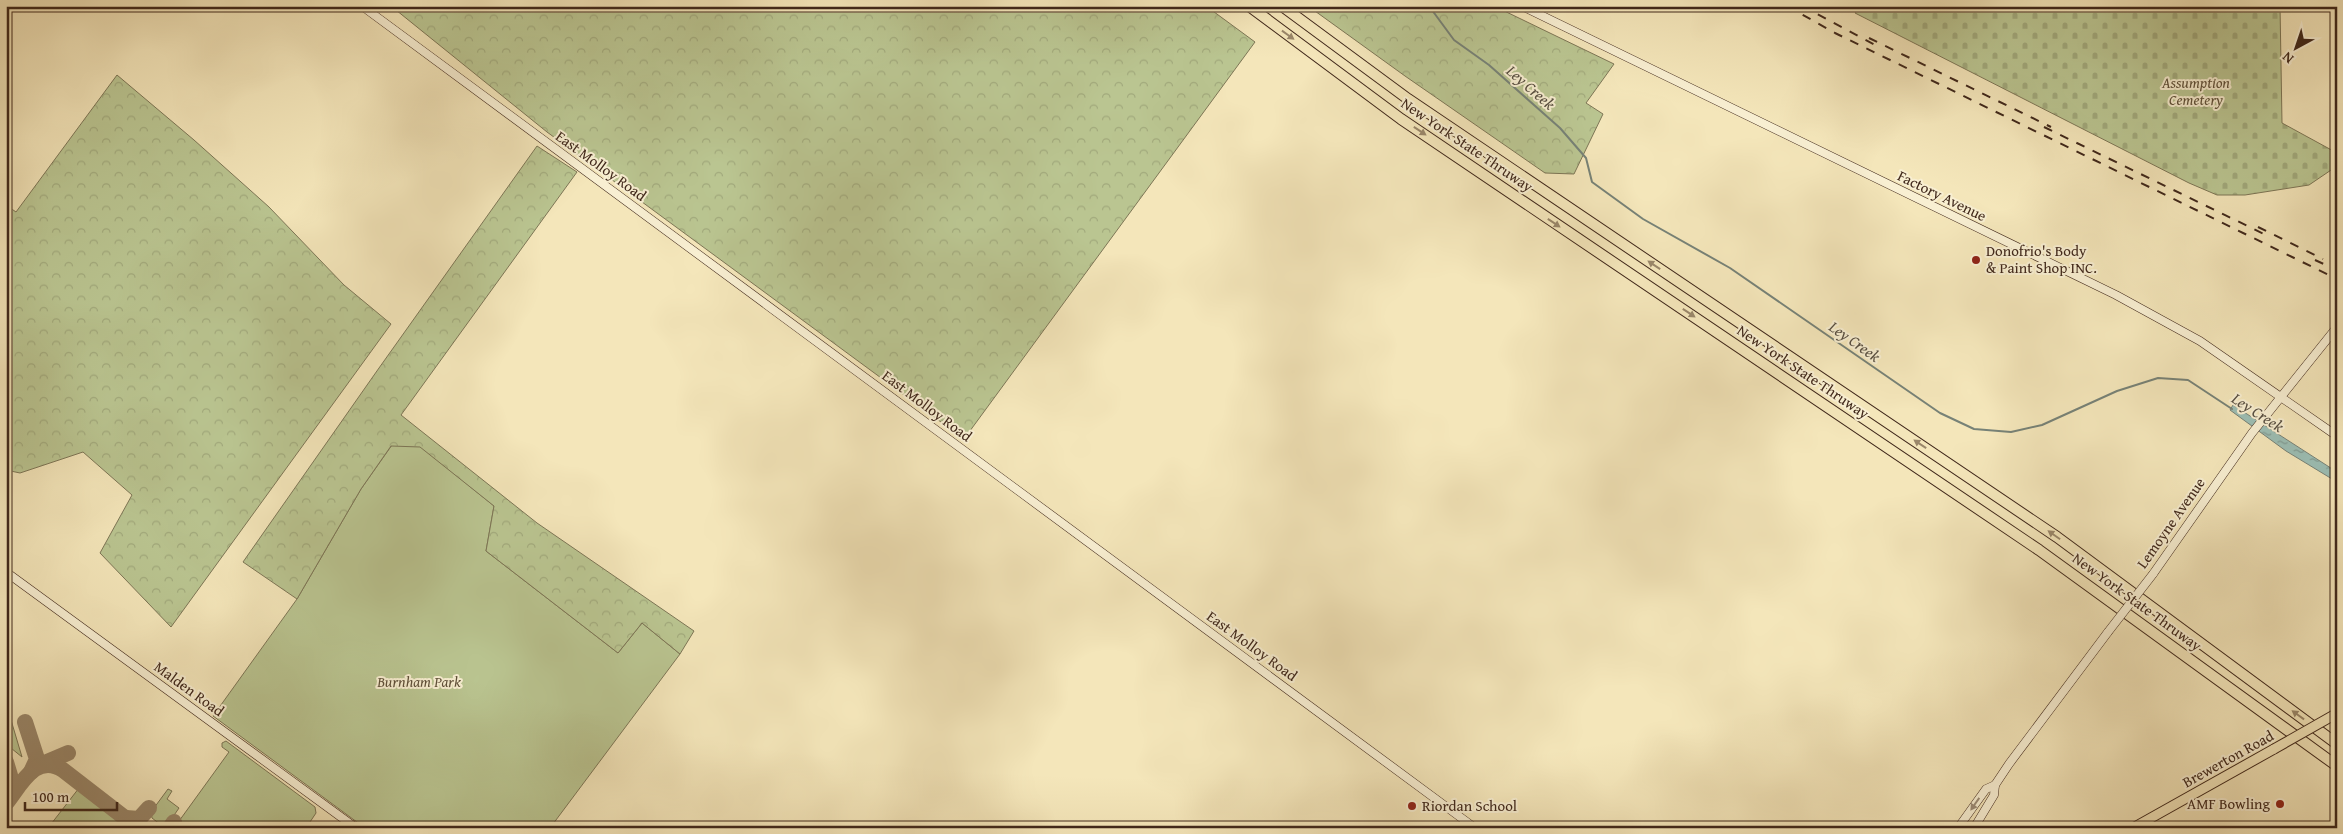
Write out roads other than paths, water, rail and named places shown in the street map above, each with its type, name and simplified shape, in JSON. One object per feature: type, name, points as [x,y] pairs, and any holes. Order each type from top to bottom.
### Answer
[{"type":"highway","name":"New York State Thruway","points":[[1249,6],[1402,119],[2039,550],[2337,766]]},
{"type":"highway","name":"New York State Thruway","points":[[1282,6],[1408,99],[2057,537],[2337,744]]},
{"type":"main road","name":"Brewerton Road","points":[[2132,828],[2336,714]]},
{"type":"street","name":"East Molloy Road","points":[[362,6],[1474,828]]},
{"type":"street","name":"Factory Avenue","points":[[1522,6],[2122,298],[2200,341],[2282,396],[2337,436]]},
{"type":"street","name":"Lemoyne Avenue","points":[[1958,828],[1986,789],[1995,785],[2153,574],[2252,433],[2337,327]]},
{"type":"street","name":"Malden Road","points":[[6,572],[356,828]]},
{"type":"street","name":"Lemoyne Avenue","points":[[1974,828],[1994,795],[1995,785]]},
{"type":"water","points":[[2233,405],[2337,472],[2337,482],[2286,451],[2230,410]]},
{"type":"waterway","name":"Ley Creek","points":[[1429,6],[1454,40],[1489,65],[1560,128],[1586,158],[1592,182],[1643,219],[1730,268],[1940,413],[1974,429],[2011,432],[2042,425],[2117,391],[2158,378],[2188,380],[2232,409]]},
{"type":"railway","points":[[1787,6],[1835,33],[2337,279]]},
{"type":"railway","points":[[1802,6],[1875,45]]},
{"type":"railway","points":[[1869,38],[2051,127]]},
{"type":"railway","points":[[2044,127],[2264,234]]},
{"type":"railway","points":[[2258,227],[2323,259]]},
{"type":"railway","points":[[2315,260],[2337,270]]},
{"type":"place","name":"Donofrio's Body & Paint Shop INC.","points":[[1976,260]]},
{"type":"place","name":"AMF Bowling","points":[[2280,804]]},
{"type":"place","name":"Riordan School","points":[[1412,806]]},
{"type":"park label","name":"Assumption Cemetery","points":[[2196,92]]},
{"type":"park label","name":"Burnham Park","points":[[419,682]]}]
